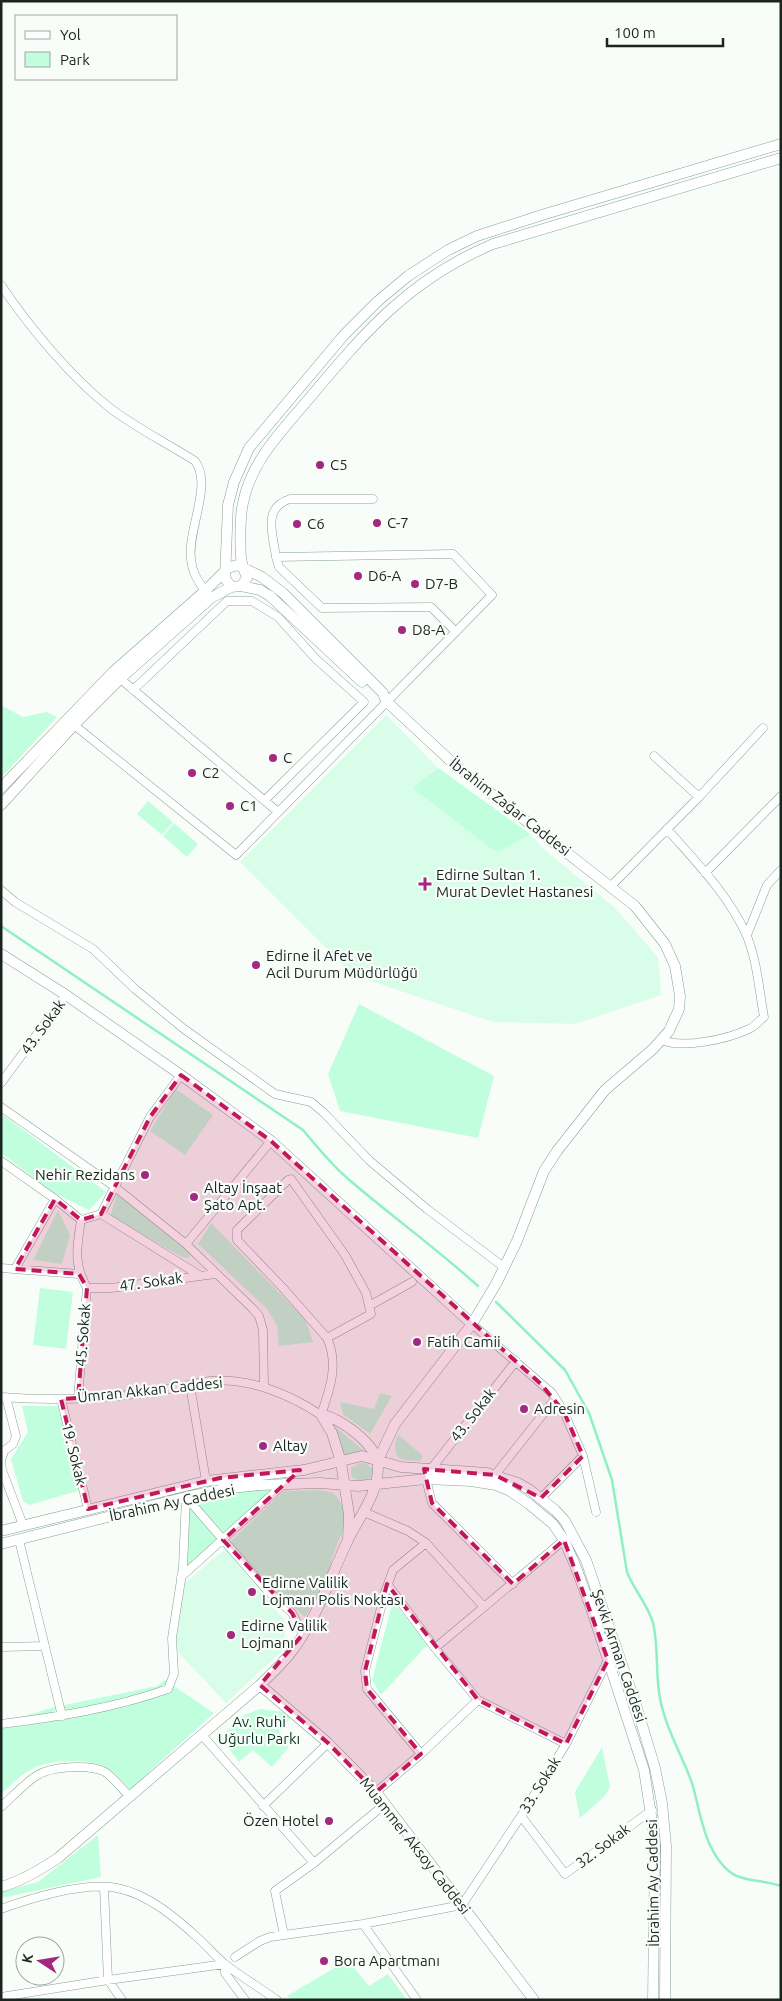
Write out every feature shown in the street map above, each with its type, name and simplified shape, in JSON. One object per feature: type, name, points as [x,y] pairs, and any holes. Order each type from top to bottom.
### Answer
[{"type":"main road","points":[[236,586],[227,584],[225,578],[228,505],[234,482],[250,448],[344,336],[378,301],[408,276],[448,250],[477,236],[781,144]]},
{"type":"main road","points":[[1,805],[116,676],[211,598],[236,586],[247,578],[243,568],[240,524],[243,503],[260,459],[367,330],[415,288],[471,254],[493,244],[781,158]]},
{"type":"main road","points":[[1,788],[226,570],[235,565],[243,568]]},
{"type":"main road","name":"İbrahim Zağar Caddesi","points":[[243,568],[271,583],[383,693],[386,701]]},
{"type":"main road","name":"İbrahim Zağar Caddesi","points":[[236,586],[260,590],[270,596],[380,699],[386,701],[456,766],[635,906],[665,944],[675,966],[680,987],[679,1009],[669,1031],[662,1040],[605,1090],[544,1171],[505,1268],[472,1324],[395,1424],[378,1460]]},
{"type":"main road","points":[[1,954],[66,995],[181,1075],[271,1141],[472,1324]]},
{"type":"main road","points":[[1,1887],[13,1884],[39,1871],[58,1858],[260,1685],[289,1655],[303,1634],[321,1600],[347,1541],[364,1512],[376,1484],[378,1460],[368,1445],[353,1431],[332,1417],[321,1415]]},
{"type":"main road","points":[[321,1415],[332,1433],[341,1462],[342,1477],[346,1485],[349,1515],[347,1541]]},
{"type":"main road","name":"İbrahim Ay Caddesi","points":[[1,1531],[206,1481],[304,1470],[362,1456],[378,1460]]},
{"type":"main road","name":"Şevki Arman Caddesi","points":[[378,1460],[401,1467],[478,1471],[518,1483],[541,1498],[565,1521],[586,1560],[637,1708],[655,1768],[662,1803],[666,1846],[665,2000]]},
{"type":"main road","name":"İbrahim Ay Caddesi","points":[[1,1544],[186,1496],[230,1488],[285,1484],[320,1483],[358,1486],[426,1479],[484,1482],[510,1491],[543,1514],[564,1540],[588,1599],[644,1770],[652,1810],[655,1841],[653,2000]]},
{"type":"main road","name":"Muammer Aksoy Caddesi","points":[[260,1685],[328,1743],[376,1792],[534,2000]]},
{"type":"street","points":[[1,285],[38,334],[94,394],[125,418],[195,460],[200,467],[200,495],[190,548],[194,573],[205,591]]},
{"type":"street","points":[[372,499],[290,499],[280,502],[272,514],[271,521],[279,567],[322,608],[431,607],[456,632]]},
{"type":"street","points":[[74,725],[236,855],[492,595],[453,554],[276,557]]},
{"type":"street","points":[[133,690],[227,600],[252,601],[278,617],[316,658],[364,702],[265,800]]},
{"type":"street","points":[[310,620],[322,608]]},
{"type":"street","points":[[116,676],[278,812]]},
{"type":"street","points":[[611,886],[700,797],[763,728]]},
{"type":"street","points":[[654,756],[700,797]]},
{"type":"street","points":[[705,873],[781,796]]},
{"type":"street","points":[[662,1040],[673,1044],[726,1038],[751,1028],[764,1017],[747,935],[734,910],[667,828]]},
{"type":"street","points":[[747,935],[767,885],[781,870]]},
{"type":"street","points":[[1,890],[15,902],[93,949],[135,989],[184,1029],[275,1094],[311,1102],[370,1161],[426,1209],[505,1268]]},
{"type":"street","name":"43. Sokak","points":[[1,1083],[66,995]]},
{"type":"street","points":[[81,1220],[101,1214],[150,1117],[181,1075]]},
{"type":"street","points":[[1,1107],[115,1186],[186,1244],[252,1308],[262,1322],[264,1387]]},
{"type":"street","points":[[186,1244],[271,1141]]},
{"type":"street","points":[[1,1161],[81,1220]]},
{"type":"street","points":[[321,1415],[328,1395],[332,1371],[333,1354],[327,1338],[237,1240],[237,1230],[291,1179],[345,1255],[366,1293],[371,1314],[327,1338]]},
{"type":"street","points":[[16,1268],[55,1199]]},
{"type":"street","points":[[101,1214],[198,1275]]},
{"type":"street","points":[[1,1268],[79,1274],[76,1258],[81,1220]]},
{"type":"street","name":"45. Sokak","points":[[78,1398],[87,1288],[79,1274]]},
{"type":"street","name":"47. Sokak","points":[[87,1288],[110,1288],[215,1274]]},
{"type":"street","points":[[369,1306],[412,1282]]},
{"type":"street","points":[[472,1324],[547,1388],[555,1398],[564,1412],[582,1456],[596,1512]]},
{"type":"street","name":"43. Sokak","points":[[431,1469],[516,1361]]},
{"type":"street","name":"Ümran Akkan Caddesi","points":[[4,1397],[61,1399],[148,1393],[211,1381],[227,1381],[264,1387],[303,1404],[321,1415]]},
{"type":"street","points":[[190,1385],[206,1481]]},
{"type":"street","points":[[4,1397],[16,1436],[13,1444],[4,1451],[1,1460],[2,1470],[23,1525]]},
{"type":"street","points":[[495,1475],[555,1398]]},
{"type":"street","name":"19. Sokak","points":[[61,1399],[88,1509]]},
{"type":"street","points":[[541,1498],[582,1456]]},
{"type":"street","points":[[426,1479],[432,1503],[513,1584]]},
{"type":"street","points":[[181,1578],[285,1484]]},
{"type":"street","points":[[186,1496],[265,1588],[292,1613],[303,1634]]},
{"type":"street","points":[[1,1724],[62,1716],[168,1690],[174,1674],[172,1638],[181,1578],[186,1496]]},
{"type":"street","points":[[364,1512],[408,1531],[426,1542],[483,1606]]},
{"type":"street","points":[[19,1540],[62,1716]]},
{"type":"street","points":[[435,1648],[564,1540]]},
{"type":"street","points":[[421,1754],[367,1688],[365,1671],[393,1570],[426,1542]]},
{"type":"street","points":[[388,1585],[435,1648],[478,1700],[566,1744]]},
{"type":"street","points":[[1,1647],[45,1646]]},
{"type":"street","name":"33. Sokak","points":[[462,1905],[566,1744],[608,1660]]},
{"type":"street","points":[[376,1792],[421,1754],[478,1700]]},
{"type":"street","points":[[202,1735],[314,1863]]},
{"type":"street","points":[[263,1806],[328,1743]]},
{"type":"street","points":[[1,1807],[37,1775],[48,1770],[83,1766],[107,1774],[130,1797]]},
{"type":"street","points":[[284,1935],[275,1891],[314,1863],[385,1804]]},
{"type":"street","name":"32. Sokak","points":[[521,1816],[566,1874],[652,1810]]},
{"type":"street","points":[[1,1909],[28,1900],[80,1889],[104,1887],[130,1892],[153,1903],[197,1936],[225,1964],[277,2000]]},
{"type":"street","points":[[104,1887],[108,1980],[122,2000]]},
{"type":"street","points":[[235,1957],[270,1937],[363,1924],[462,1905]]},
{"type":"street","points":[[363,1924],[417,2000]]},
{"type":"street","points":[[1,1998],[108,1980],[225,1964]]},
{"type":"street","points":[[225,1964],[225,1973],[245,2000]]},
{"type":"highlighted area","points":[[181,1075],[271,1141],[541,1384],[564,1412],[583,1456],[541,1498],[495,1475],[424,1469],[432,1503],[513,1584],[564,1540],[608,1660],[566,1744],[478,1700],[387,1584],[365,1671],[367,1689],[421,1754],[376,1792],[328,1743],[260,1685],[303,1634],[292,1613],[223,1540],[300,1470],[220,1478],[88,1509],[61,1399],[78,1398],[87,1288],[79,1274],[15,1269],[55,1199],[81,1220],[101,1214],[150,1117]]},
{"type":"shaded area","name":"Edirne Sultan 1. Murat Devlet Hastanesi","points":[[386,715],[438,768],[530,834],[546,851],[614,907],[658,957],[661,995],[575,1024],[493,1022],[353,975],[240,862]]},
{"type":"shaded area","name":"Edirne Valilik Lojmanı","points":[[225,1549],[285,1621],[284,1649],[226,1703],[175,1649],[185,1583]]},
{"type":"green space","points":[[1,705],[23,717],[47,712],[57,717],[1,778]]},
{"type":"green space","points":[[438,768],[530,834],[500,851],[493,850],[414,789],[419,782]]},
{"type":"green space","points":[[148,801],[173,822],[162,835],[137,814]]},
{"type":"green space","points":[[174,823],[198,844],[187,857],[163,836]]},
{"type":"green space","points":[[359,1004],[494,1076],[478,1138],[340,1111],[328,1074]]},
{"type":"green space","points":[[176,1089],[213,1115],[185,1155],[150,1131]]},
{"type":"green space","points":[[1,1113],[106,1192],[89,1210],[54,1193],[1,1153]]},
{"type":"green space","points":[[117,1194],[191,1255],[188,1258],[182,1257],[110,1217]]},
{"type":"green space","points":[[58,1210],[70,1235],[62,1264],[33,1260]]},
{"type":"green space","points":[[211,1223],[305,1319],[313,1342],[279,1346],[277,1326],[267,1309],[198,1244]]},
{"type":"green space","points":[[40,1288],[73,1292],[66,1349],[33,1345]]},
{"type":"green space","points":[[380,1393],[392,1396],[370,1434],[343,1414],[340,1402],[374,1409]]},
{"type":"green space","points":[[22,1406],[60,1406],[81,1490],[29,1505],[23,1501],[11,1459],[28,1432]]},
{"type":"green space","points":[[332,1424],[364,1451],[344,1455]]},
{"type":"green space","points":[[399,1435],[423,1456],[421,1461],[403,1460],[398,1457],[395,1446]]},
{"type":"green space","points":[[360,1463],[365,1463],[374,1469],[374,1474],[368,1479],[360,1480],[351,1476],[351,1468]]},
{"type":"green space","points":[[285,1483],[181,1577],[186,1497]]},
{"type":"green space","points":[[320,1490],[333,1493],[337,1497],[343,1507],[346,1523],[332,1557],[331,1565],[316,1599],[305,1617],[268,1584],[230,1542],[284,1491]]},
{"type":"green space","points":[[393,1601],[427,1645],[381,1695],[372,1680]]},
{"type":"green space","points":[[165,1680],[214,1713],[152,1769],[131,1791],[118,1776],[101,1765],[70,1761],[49,1763],[32,1769],[1,1794],[1,1723],[55,1707],[157,1686]]},
{"type":"green space","name":"Av. Ruhi Uğurlu Parkı","points":[[260,1709],[284,1712],[291,1718],[279,1730],[289,1747],[272,1767],[253,1750],[239,1762],[221,1739],[237,1718]]},
{"type":"green space","points":[[602,1747],[610,1787],[604,1797],[580,1818],[575,1792]]},
{"type":"green space","points":[[98,1835],[101,1877],[1,1898],[1,1892],[38,1882]]},
{"type":"green space","points":[[348,1960],[369,1986],[388,1974],[407,2000],[292,2000],[287,1996]]},
{"type":"waterway","points":[[1,926],[303,1130],[347,1178],[478,1286]]},
{"type":"waterway","points":[[496,1302],[565,1370],[589,1413],[612,1480],[627,1572],[653,1623],[662,1709],[692,1783],[704,1830],[712,1849],[718,1860],[735,1875],[741,1878],[781,1886]]},
{"type":"place","name":"C5","points":[[320,465]]},
{"type":"place","name":"C-7","points":[[377,523]]},
{"type":"place","name":"C6","points":[[297,524]]},
{"type":"place","name":"D6-A","points":[[358,576]]},
{"type":"place","name":"D7-B","points":[[415,584]]},
{"type":"place","name":"D8-A","points":[[402,630]]},
{"type":"place","name":"C","points":[[273,758]]},
{"type":"place","name":"C2","points":[[192,773]]},
{"type":"place","name":"C1","points":[[230,806]]},
{"type":"place","name":"Edirne Sultan 1. Murat Devlet Hastanesi","points":[[425,884]]},
{"type":"place","name":"Edirne İl Afet ve Acil Durum Müdürlüğü","points":[[256,965]]},
{"type":"place","name":"Nehir Rezidans","points":[[145,1175]]},
{"type":"place","name":"Altay İnşaat Şato Apt.","points":[[194,1197]]},
{"type":"place","name":"Fatih Camii","points":[[417,1342]]},
{"type":"place","name":"Adresin","points":[[524,1409]]},
{"type":"place","name":"Altay","points":[[263,1446]]},
{"type":"place","name":"Edirne Valilik Lojmanı Polis Noktası","points":[[252,1592]]},
{"type":"place","name":"Edirne Valilik Lojmanı","points":[[231,1635]]},
{"type":"place","name":"Özen Hotel","points":[[329,1821]]},
{"type":"place","name":"Bora Apartmanı","points":[[324,1961]]}]
